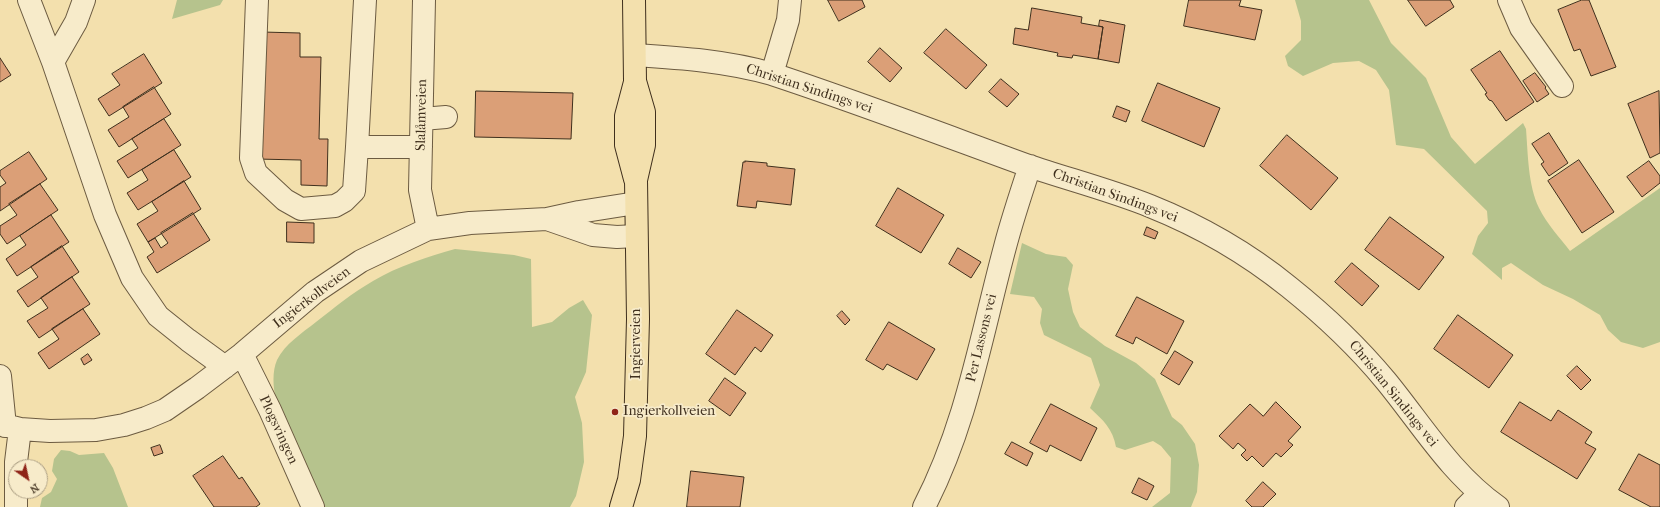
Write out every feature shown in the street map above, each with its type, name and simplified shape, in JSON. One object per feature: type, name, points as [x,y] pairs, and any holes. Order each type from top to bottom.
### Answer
[{"type":"main road","name":"Ingierveien","points":[[621,507],[629,480],[635,436],[638,320],[636,180],[644,145],[644,112],[635,81],[634,0]]},
{"type":"street","points":[[29,0],[53,62],[105,216],[132,278],[158,316],[188,340],[234,360]]},
{"type":"street","points":[[53,62],[76,22],[84,0]]},
{"type":"street","points":[[257,0],[250,158],[256,173],[285,200],[301,209],[335,206],[344,201],[354,191],[358,147],[365,0]]},
{"type":"street","name":"Slalåmveien","points":[[424,0],[420,190],[428,229]]},
{"type":"street","points":[[772,74],[788,20],[790,0]]},
{"type":"street","points":[[1509,0],[1521,28],[1562,86]]},
{"type":"street","name":"Christian Sindings vei","points":[[635,55],[708,60],[752,68],[772,74],[1030,166],[1120,195],[1177,218],[1227,244],[1262,266],[1328,319],[1362,353],[1396,393],[1430,440],[1464,479],[1473,500],[1498,507]]},
{"type":"street","points":[[422,119],[446,117]]},
{"type":"street","points":[[358,147],[421,147]]},
{"type":"street","name":"Per Lassons vei","points":[[924,507],[948,456],[966,404],[1005,246],[1030,166]]},
{"type":"street","name":"Ingierkollveien","points":[[8,426],[50,431],[96,430],[124,425],[165,410],[234,360],[315,292],[361,261],[428,229],[470,222],[547,219],[579,212],[636,203]]},
{"type":"street","name":"Ingierkollveien","points":[[547,219],[593,235],[617,237],[636,236]]},
{"type":"street","name":"Plogsvingen","points":[[234,360],[270,410],[313,507]]},
{"type":"street","points":[[0,376],[8,426],[16,462],[16,507]]},
{"type":"green space","points":[[177,0],[223,0],[220,5],[172,19]]},
{"type":"green space","points":[[1295,0],[1369,0],[1391,43],[1426,78],[1451,137],[1475,164],[1523,123],[1526,129],[1529,169],[1535,199],[1546,220],[1570,251],[1660,188],[1660,342],[1643,348],[1621,342],[1608,330],[1600,315],[1573,299],[1543,285],[1511,263],[1502,268],[1502,280],[1472,254],[1478,236],[1488,223],[1487,211],[1424,149],[1396,145],[1389,90],[1376,70],[1359,61],[1333,63],[1303,76],[1288,66],[1285,56],[1301,40],[1301,21]]},
{"type":"green space","points":[[1022,243],[1046,254],[1066,257],[1073,265],[1068,289],[1073,312],[1080,327],[1105,346],[1136,363],[1155,379],[1172,417],[1182,425],[1195,444],[1199,465],[1197,492],[1191,507],[1152,507],[1170,493],[1171,458],[1161,446],[1153,441],[1125,450],[1116,447],[1110,430],[1090,408],[1100,385],[1091,358],[1044,335],[1040,323],[1042,309],[1034,297],[1010,294]]},
{"type":"green space","points":[[455,249],[514,255],[531,259],[532,327],[552,322],[569,308],[583,300],[592,315],[586,372],[575,397],[582,423],[584,462],[576,496],[570,507],[322,507],[276,399],[274,390],[274,369],[280,354],[294,339],[365,286],[403,266]]},
{"type":"green space","points":[[61,450],[70,451],[79,455],[104,453],[113,468],[128,507],[40,507],[42,499],[48,499],[48,494],[51,492],[57,479],[52,471],[54,459]]},
{"type":"building","points":[[828,0],[862,0],[865,7],[839,21]]},
{"type":"building","points":[[1189,0],[1241,0],[1239,6],[1262,10],[1255,40],[1184,26]]},
{"type":"building","points":[[1408,0],[1450,0],[1454,7],[1426,26]]},
{"type":"building","points":[[1582,0],[1589,0],[1616,67],[1591,76],[1580,49],[1574,51],[1558,10]]},
{"type":"building","points":[[1032,8],[1082,17],[1081,23],[1103,27],[1098,59],[1073,55],[1072,58],[1057,56],[1058,53],[1013,44],[1015,28],[1028,30]]},
{"type":"building","points":[[1100,20],[1125,25],[1119,63],[1098,59],[1103,27],[1099,26]]},
{"type":"building","points":[[946,29],[987,65],[966,89],[924,53]]},
{"type":"building","points":[[262,32],[300,33],[300,57],[321,57],[319,139],[328,139],[327,186],[301,185],[301,160],[256,159]]},
{"type":"building","points":[[880,48],[902,68],[890,82],[868,62]]},
{"type":"building","points":[[1500,51],[1534,102],[1506,121],[1492,101],[1489,100],[1485,94],[1487,93],[1471,70]]},
{"type":"building","points":[[144,54],[162,83],[109,116],[98,99],[120,85],[112,74]]},
{"type":"building","points":[[0,58],[11,75],[0,82]]},
{"type":"building","points":[[1535,73],[1546,87],[1545,88],[1549,94],[1537,102],[1523,81]]},
{"type":"building","points":[[1001,79],[1019,94],[1007,107],[989,92]]},
{"type":"building","points":[[1158,83],[1220,108],[1204,147],[1142,121]]},
{"type":"building","points":[[154,87],[171,114],[119,147],[108,130],[129,117],[123,107]]},
{"type":"building","points":[[476,91],[573,93],[571,139],[475,137]]},
{"type":"building","points":[[1659,91],[1660,153],[1650,158],[1628,104]]},
{"type":"building","points":[[1117,106],[1130,111],[1126,122],[1113,117]]},
{"type":"building","points":[[164,119],[181,145],[128,178],[117,161],[138,148],[132,139]]},
{"type":"building","points":[[1549,133],[1568,163],[1549,176],[1541,164],[1544,162],[1532,144]]},
{"type":"building","points":[[1287,135],[1338,178],[1311,210],[1260,166]]},
{"type":"building","points":[[174,150],[191,177],[138,210],[127,193],[148,180],[142,170]]},
{"type":"building","points":[[29,152],[47,179],[0,211],[0,187],[6,183],[0,175],[0,171]]},
{"type":"building","points":[[1579,160],[1614,212],[1582,233],[1548,181]]},
{"type":"building","points":[[1649,161],[1660,176],[1660,183],[1642,197],[1627,177]]},
{"type":"building","points":[[743,162],[767,163],[767,166],[795,169],[791,205],[757,201],[756,208],[737,206]]},
{"type":"building","points":[[184,181],[201,209],[148,242],[137,224],[158,211],[152,202]]},
{"type":"building","points":[[40,184],[58,210],[7,244],[0,234],[0,226],[17,215],[9,204]]},
{"type":"building","points":[[898,188],[944,215],[921,253],[876,226]]},
{"type":"building","points":[[193,213],[210,240],[157,273],[147,257],[154,252],[148,242],[155,238],[161,248],[168,243],[161,233]]},
{"type":"building","points":[[51,215],[69,242],[17,276],[6,259],[26,245],[20,236]]},
{"type":"building","points":[[1390,217],[1444,257],[1419,290],[1365,250]]},
{"type":"building","points":[[287,222],[314,223],[314,243],[287,242]]},
{"type":"building","points":[[1147,227],[1158,232],[1155,239],[1144,235]]},
{"type":"building","points":[[62,246],[79,272],[28,307],[17,291],[38,277],[31,267]]},
{"type":"building","points":[[958,248],[981,262],[971,278],[949,264]]},
{"type":"building","points":[[1352,263],[1379,286],[1362,306],[1335,282]]},
{"type":"building","points":[[72,277],[90,304],[39,338],[27,321],[48,308],[41,298]]},
{"type":"building","points":[[1137,297],[1184,321],[1167,354],[1136,337],[1133,344],[1116,336]]},
{"type":"building","points":[[83,309],[100,334],[49,369],[38,353],[59,339],[52,329]]},
{"type":"building","points":[[737,310],[773,335],[761,352],[755,347],[735,375],[706,354]]},
{"type":"building","points":[[842,311],[850,320],[845,325],[837,316]]},
{"type":"building","points":[[1458,315],[1513,355],[1489,388],[1434,349]]},
{"type":"building","points":[[889,322],[935,349],[917,380],[887,364],[883,370],[866,360]]},
{"type":"building","points":[[1175,351],[1193,362],[1179,385],[1161,374]]},
{"type":"building","points":[[88,354],[92,360],[84,365],[81,359]]},
{"type":"building","points":[[1577,366],[1591,380],[1581,390],[1567,376]]},
{"type":"building","points":[[725,378],[746,393],[730,416],[709,401]]},
{"type":"building","points":[[1276,402],[1301,427],[1288,441],[1293,445],[1281,457],[1276,453],[1263,467],[1252,456],[1247,461],[1241,455],[1246,450],[1238,443],[1233,449],[1219,436],[1250,404],[1263,416]]},
{"type":"building","points":[[1520,402],[1551,421],[1558,410],[1592,432],[1585,443],[1596,449],[1577,479],[1501,432]]},
{"type":"building","points":[[1051,404],[1097,428],[1081,461],[1050,445],[1047,452],[1030,443]]},
{"type":"building","points":[[1012,442],[1033,453],[1027,466],[1005,454]]},
{"type":"building","points":[[160,445],[163,453],[154,456],[151,448]]},
{"type":"building","points":[[1639,454],[1660,465],[1660,507],[1651,507],[1619,490]]},
{"type":"building","points":[[223,456],[239,479],[242,477],[260,504],[256,507],[214,507],[193,476]]},
{"type":"building","points":[[691,471],[744,477],[740,507],[687,507]]},
{"type":"building","points":[[1139,478],[1154,486],[1147,500],[1132,493]]},
{"type":"building","points":[[1263,482],[1276,494],[1263,507],[1252,507],[1246,501]]},
{"type":"place","name":"Ingierkollveien","points":[[615,412]]}]
